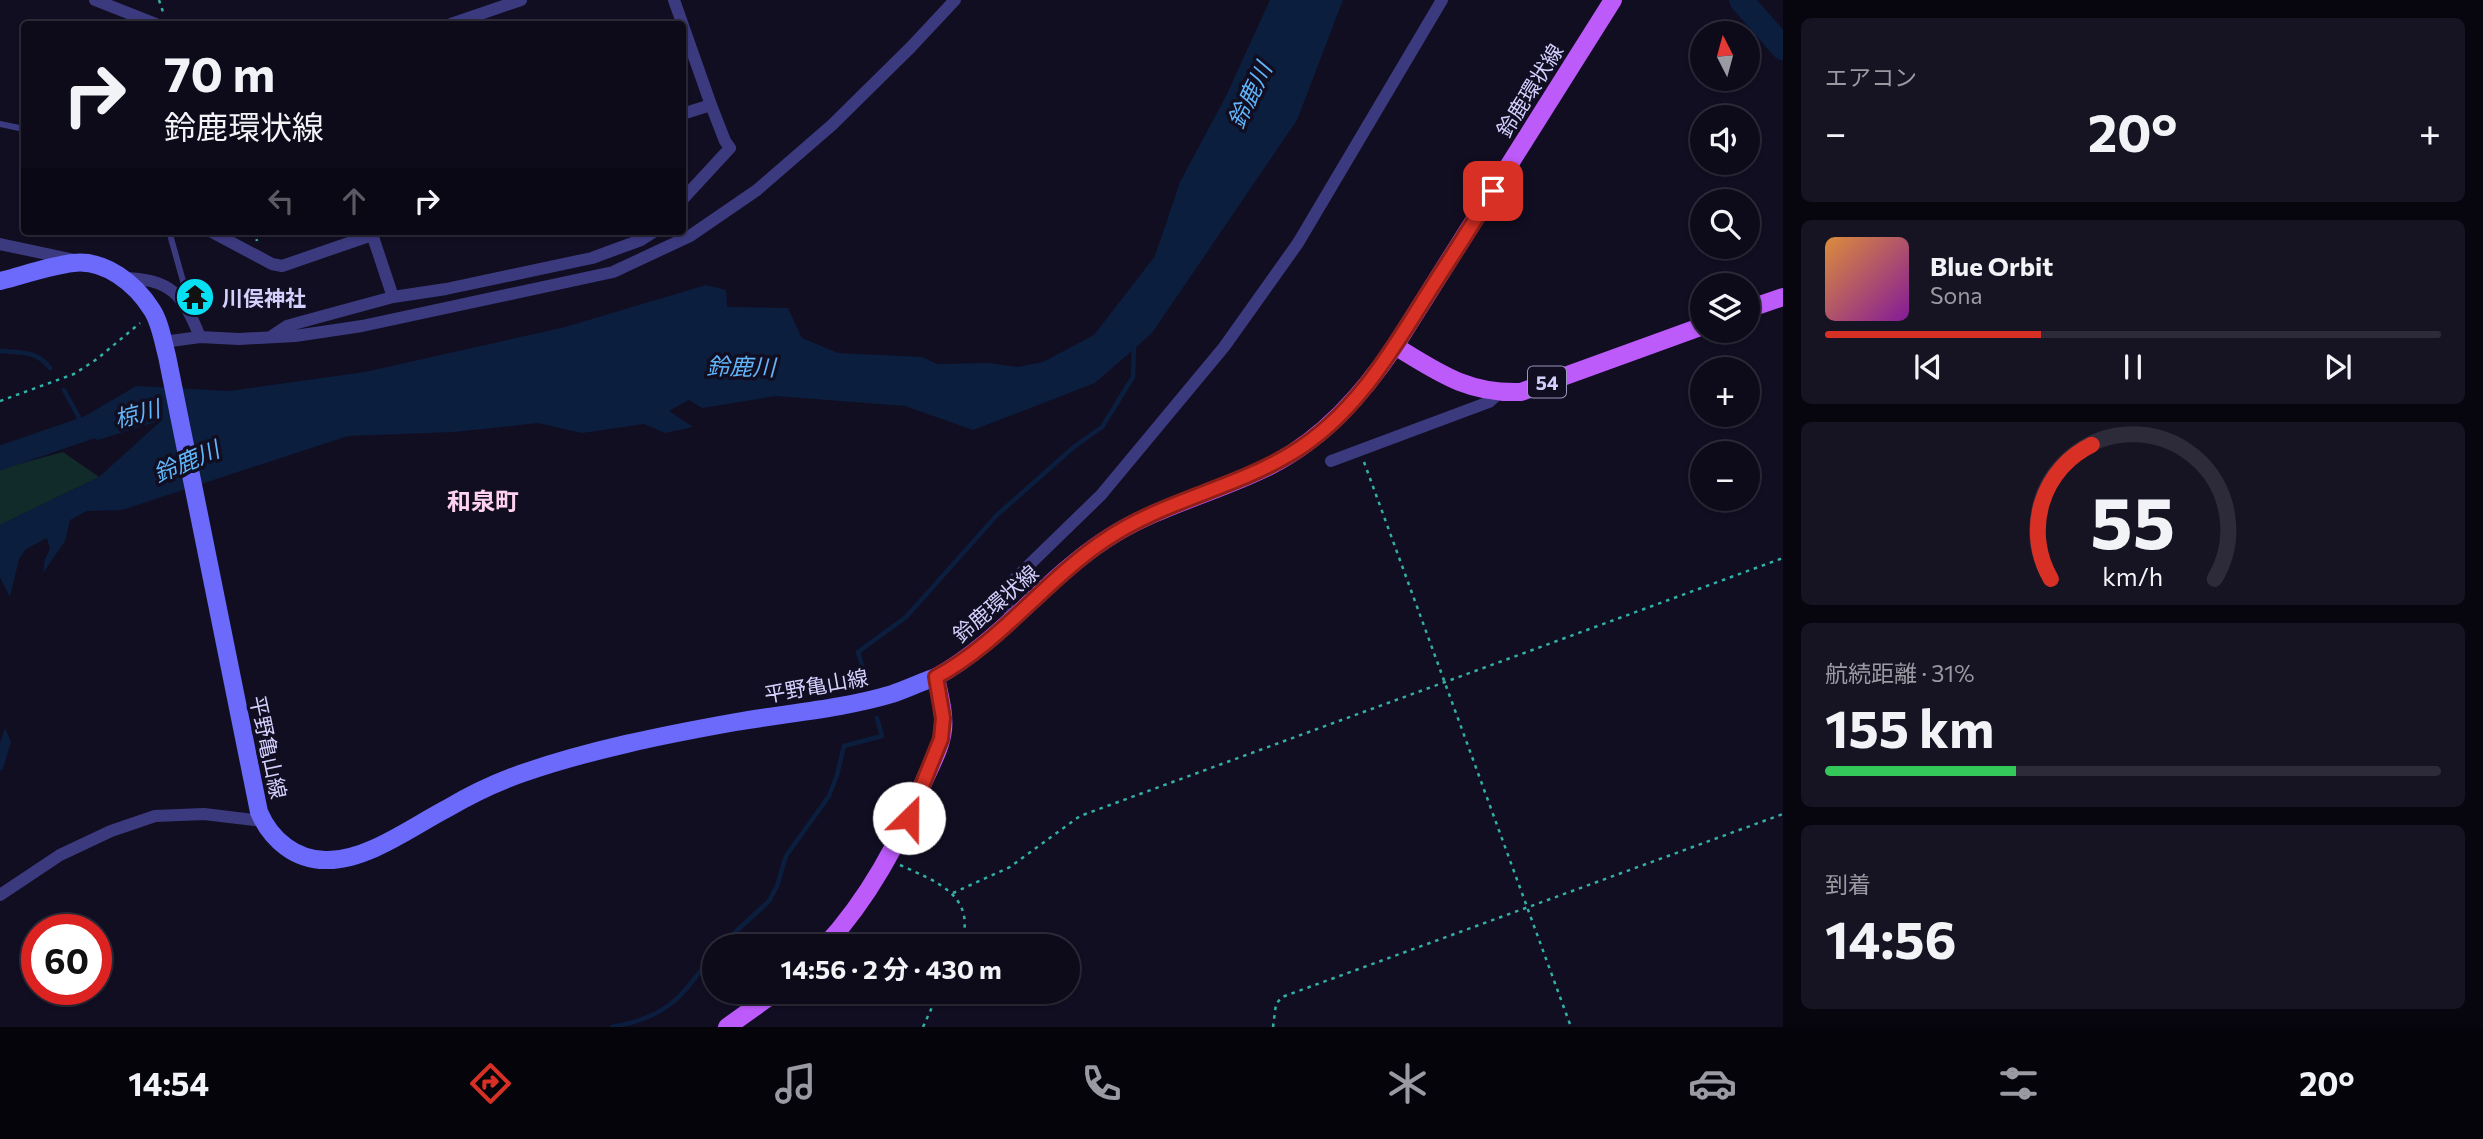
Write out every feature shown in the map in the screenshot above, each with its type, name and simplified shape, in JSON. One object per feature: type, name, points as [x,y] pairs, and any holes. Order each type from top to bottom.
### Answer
[{"type":"main road","name":"鈴鹿環状線","points":[[936,677],[973,654],[1104,540],[1149,516],[1268,467],[1309,443],[1352,403],[1373,379],[1395,346],[1613,0]]},
{"type":"main road","points":[[0,281],[76,262],[95,264]]},
{"type":"main road","name":"平野亀山線","points":[[95,264],[122,278],[154,312],[165,349],[261,816],[283,845],[297,854],[310,859],[344,859],[362,854],[498,783],[565,759],[735,722],[891,694],[936,677]]},
{"type":"main road","points":[[1760,305],[1783,297]]},
{"type":"main road","name":"54","points":[[1395,346],[1452,380],[1481,390],[1521,392],[1690,331]]},
{"type":"main road","points":[[835,934],[857,907],[888,859],[909,818],[941,739],[943,718],[936,677]]},
{"type":"main road","points":[[727,1027],[759,1004]]},
{"type":"street","points":[[95,0],[148,21]]},
{"type":"street","points":[[460,21],[521,0]]},
{"type":"street","points":[[674,0],[681,21]]},
{"type":"street","points":[[165,349],[200,337],[239,339],[295,336],[362,326],[613,272],[690,236],[757,190],[832,125],[955,0]]},
{"type":"street","points":[[1016,617],[996,597],[1101,495],[1224,347],[1298,243],[1443,0]]},
{"type":"street","points":[[686,34],[711,105],[730,148],[686,196]]},
{"type":"street","points":[[686,113],[711,105]]},
{"type":"street","points":[[218,235],[272,264],[282,266],[366,235]]},
{"type":"street","points":[[372,235],[393,297]]},
{"type":"street","points":[[272,336],[287,326],[393,297],[446,289],[593,258],[648,235]]},
{"type":"street","points":[[0,244],[95,264]]},
{"type":"street","points":[[13,247],[28,260],[27,267],[19,276]]},
{"type":"street","points":[[122,278],[143,278],[178,294],[200,337]]},
{"type":"street","points":[[1331,461],[1489,402],[1500,393]]},
{"type":"street","points":[[0,895],[60,855],[111,831],[155,816],[261,816]]},
{"type":"lane","points":[[0,124],[21,128]]},
{"type":"lane","points":[[170,235],[184,288],[178,294]]},
{"type":"path","points":[[0,401],[74,374],[97,359],[154,312]]},
{"type":"path","points":[[1360,451],[1571,1027]]},
{"type":"path","points":[[953,893],[1010,867],[1080,816],[1783,558]]},
{"type":"path","points":[[1273,1027],[1276,1004],[1282,997],[1783,814]]},
{"type":"path","points":[[888,859],[939,883],[953,893],[962,912],[963,934]]},
{"type":"path","points":[[923,1027],[934,1004]]},
{"type":"green space","points":[[63,452],[99,477],[0,525],[0,469]]},
{"type":"water","name":"鈴鹿川","points":[[1270,0],[1343,0],[1297,120],[1152,333],[1095,383],[973,430],[905,406],[776,396],[702,408],[689,400],[669,411],[693,427],[665,433],[644,424],[582,433],[538,423],[454,432],[348,436],[122,510],[87,511],[70,520],[65,541],[43,573],[50,549],[47,538],[26,549],[19,559],[10,597],[0,577],[0,525],[99,477],[162,420],[98,440],[65,428],[136,386],[230,391],[365,372],[565,327],[706,285],[726,290],[727,307],[788,308],[802,338],[838,353],[922,357],[937,364],[988,363],[1018,367],[1043,362],[1094,335],[1155,256],[1180,182],[1226,96]]},
{"type":"water","points":[[5,728],[11,742],[0,771],[0,743]]},
{"type":"waterway","points":[[1741,0],[1783,48]]},
{"type":"waterway","points":[[867,682],[858,652],[906,617],[997,515],[1075,446],[1102,427],[1133,377],[1134,344]]},
{"type":"waterway","points":[[0,351],[34,355],[50,368]]},
{"type":"waterway","points":[[64,390],[82,423]]},
{"type":"waterway","name":"椋川","points":[[0,458],[105,422]]},
{"type":"waterway","points":[[733,934],[769,901],[777,886],[786,856],[829,796],[844,746],[882,736],[877,718]]},
{"type":"waterway","points":[[612,1027],[661,1011],[682,993],[702,969]]},
{"type":"place","name":"川俣神社","points":[[195,297]]},
{"type":"district","name":"和泉町","points":[[483,500]]},
{"type":"route","points":[[909,818],[943,729],[936,677],[992,640],[1052,583],[1104,540],[1149,516],[1268,467],[1309,443],[1352,403],[1373,379],[1493,191]]}]
